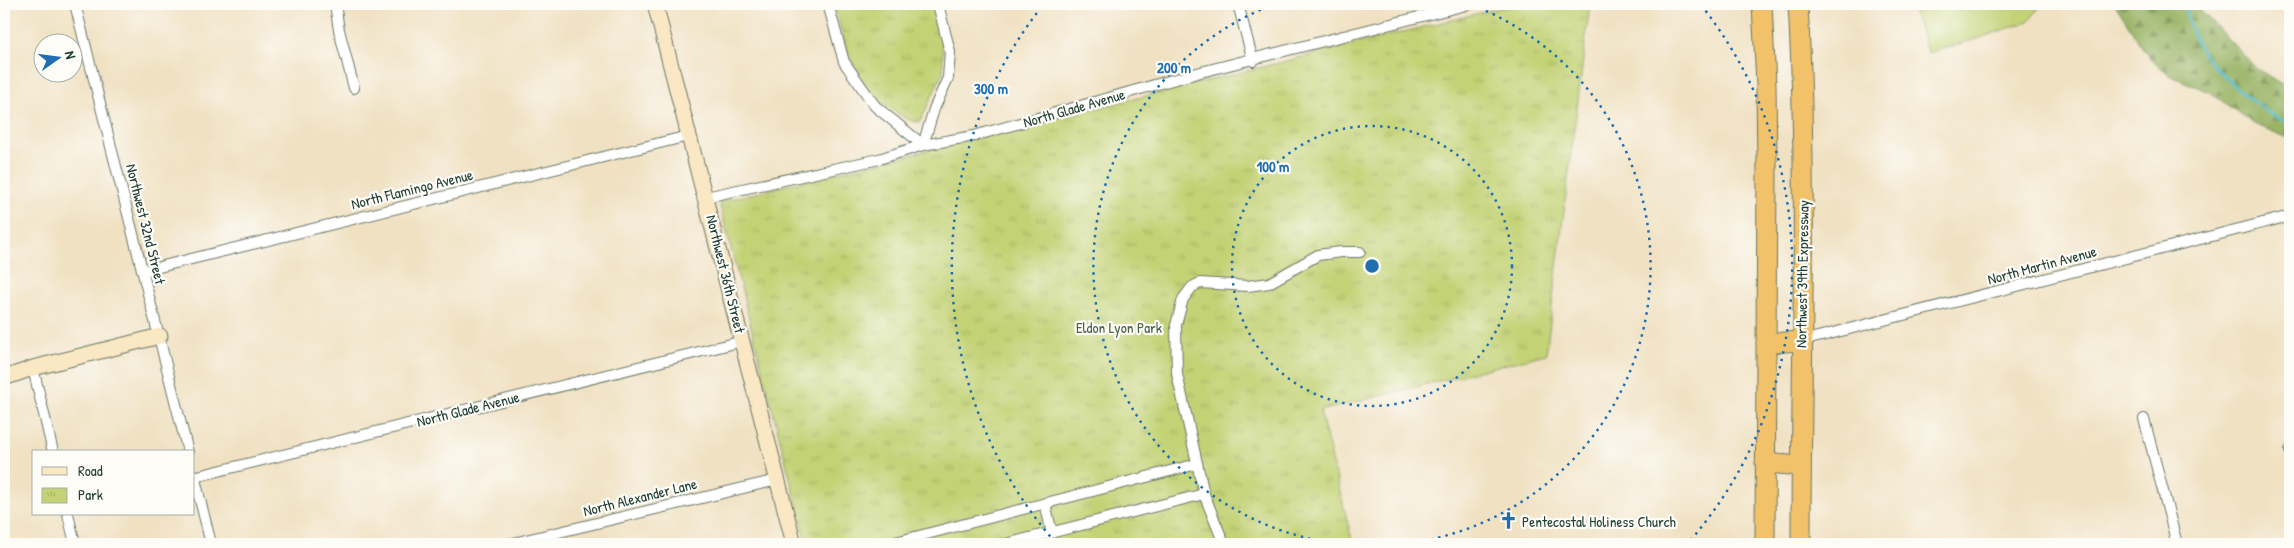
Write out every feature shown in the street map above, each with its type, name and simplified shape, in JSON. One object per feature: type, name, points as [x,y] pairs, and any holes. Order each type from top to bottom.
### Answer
[{"type":"highway","points":[[1762,4],[1766,85],[1765,544]]},
{"type":"highway","name":"Northwest 39th Expressway","points":[[1798,4],[1803,129],[1801,544]]},
{"type":"highway","points":[[1766,343],[1802,341]]},
{"type":"highway","points":[[1765,463],[1801,466]]},
{"type":"street","name":"Northwest 32nd Street","points":[[74,4],[188,450]]},
{"type":"street","points":[[335,4],[338,30],[354,88]]},
{"type":"street","name":"Northwest 36th Street","points":[[655,4],[794,544]]},
{"type":"street","points":[[828,4],[844,62],[875,106],[923,145],[934,110],[948,78],[950,52],[938,4]]},
{"type":"street","points":[[1238,4],[1253,61]]},
{"type":"street","name":"North Glade Avenue","points":[[706,197],[879,158],[923,145],[974,136],[1198,73],[1253,61],[1470,4]]},
{"type":"street","name":"North Flamingo Avenue","points":[[143,271],[688,136]]},
{"type":"street","name":"North Martin Avenue","points":[[1802,341],[2290,216]]},
{"type":"street","points":[[1224,544],[1204,494],[1177,374],[1176,325],[1183,299],[1192,287],[1200,283],[1248,286],[1268,283],[1318,255],[1360,252]]},
{"type":"street","points":[[4,378],[33,368],[160,336]]},
{"type":"street","name":"North Glade Avenue","points":[[195,476],[743,341]]},
{"type":"street","points":[[33,368],[53,450]]},
{"type":"street","points":[[2144,419],[2177,544]]},
{"type":"street","points":[[888,544],[1197,464]]},
{"type":"street","points":[[195,480],[211,544]]},
{"type":"street","name":"North Alexander Lane","points":[[509,544],[777,480]]},
{"type":"street","points":[[1006,544],[1204,494]]},
{"type":"street","points":[[1045,503],[1052,533]]},
{"type":"street","points":[[68,516],[75,544]]},
{"type":"green space","points":[[834,4],[933,4],[942,36],[943,72],[920,122],[909,120],[899,114],[878,99],[866,85],[848,52]]},
{"type":"green space","name":"Eldon Lyon Park","points":[[1516,4],[1590,4],[1546,354],[1320,411],[1353,544],[807,544],[719,202]]},
{"type":"green space","points":[[1911,4],[2042,4],[2029,21],[1928,53]]},
{"type":"green space","points":[[2115,4],[2197,4],[2202,12],[2257,69],[2290,89],[2290,133],[2288,138],[2254,124],[2209,92],[2169,75],[2149,58]]},
{"type":"waterway","points":[[2183,4],[2196,42],[2215,67],[2268,112],[2290,122]]},
{"type":"place","name":"Pentecostal Holiness Church","points":[[1508,521]]}]
